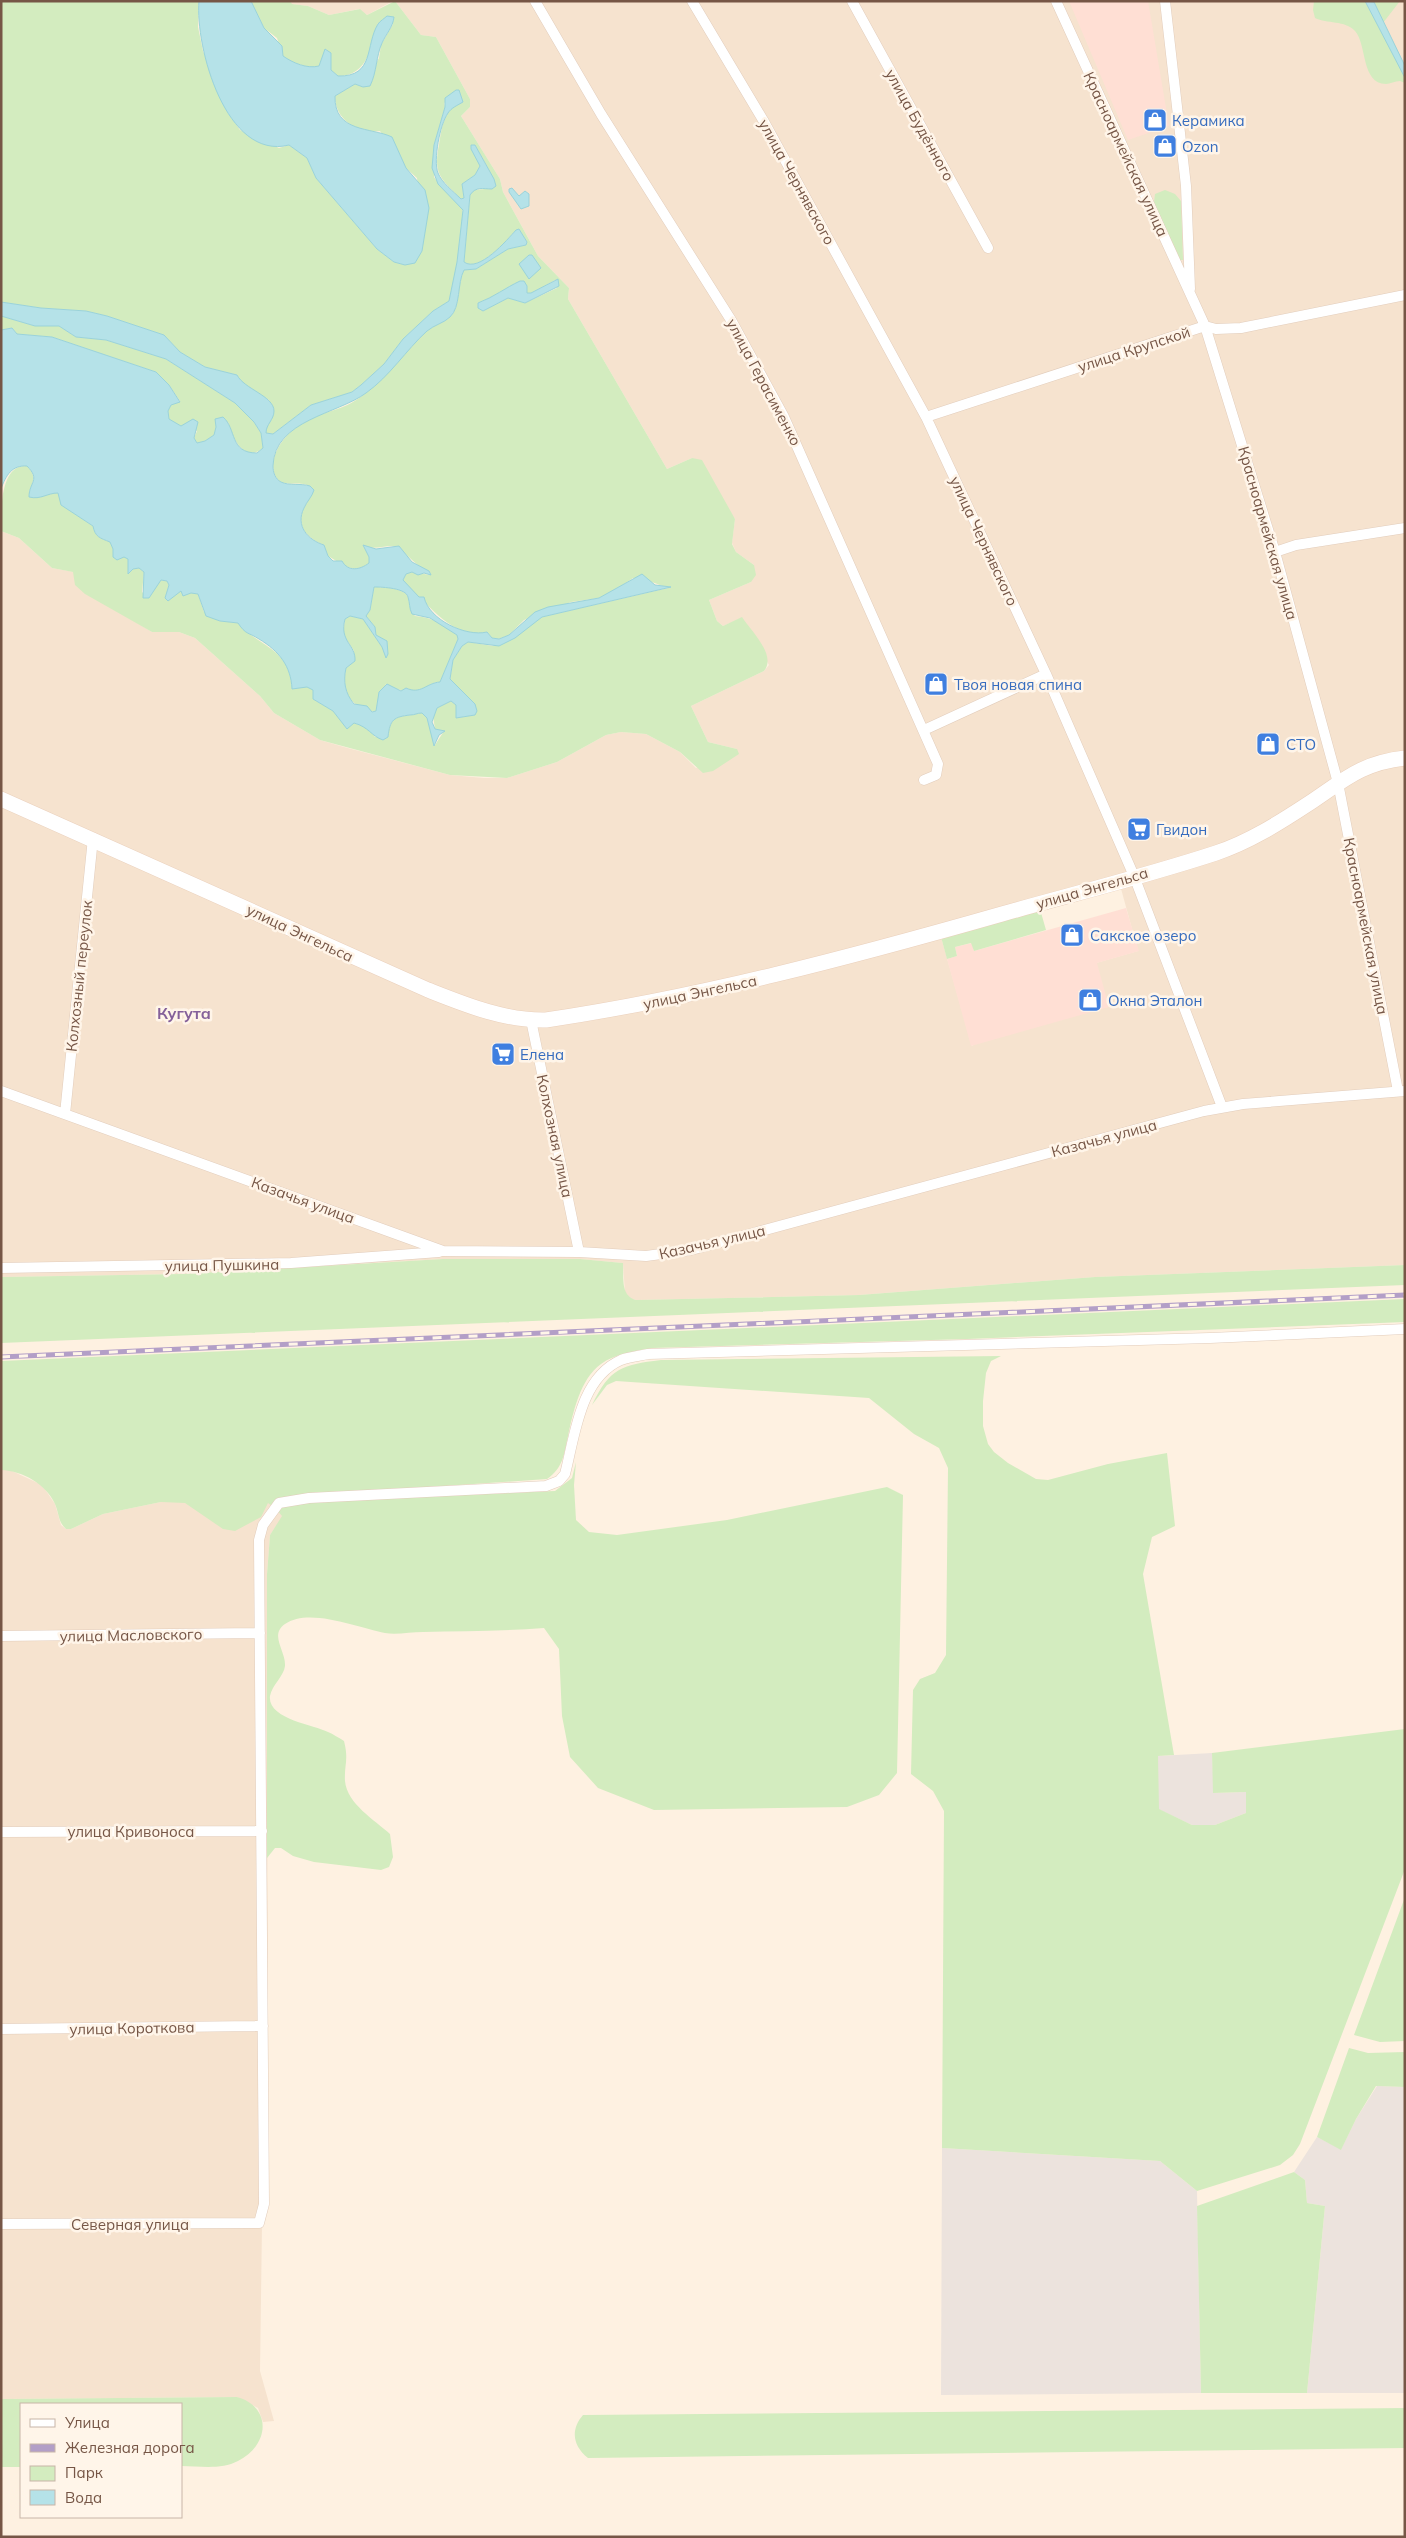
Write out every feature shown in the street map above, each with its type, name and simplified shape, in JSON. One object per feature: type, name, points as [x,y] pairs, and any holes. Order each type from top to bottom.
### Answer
[{"type":"street","name":"улица Герасименко","points":[[535,1],[601,114],[731,320],[780,409],[924,730],[939,769],[936,775],[924,780]]},
{"type":"street","name":"улица Чернявского","points":[[692,1],[763,120],[926,417],[1046,674],[1134,876],[1222,1107]]},
{"type":"street","name":"улица Будённого","points":[[852,1],[988,248]]},
{"type":"street","name":"Красноармейская улица","points":[[1056,1],[1205,326],[1275,552],[1338,783],[1401,1091]]},
{"type":"street","points":[[1165,1],[1186,186],[1190,292]]},
{"type":"street","name":"улица Крупской","points":[[926,417],[1205,326],[1216,330],[1242,328],[1405,295]]},
{"type":"street","points":[[1275,552],[1296,545],[1405,528]]},
{"type":"street","points":[[924,730],[1046,674]]},
{"type":"street","name":"улица Энгельса","points":[[1,798],[399,978],[493,1013],[531,1020],[560,1018],[649,1003],[761,979],[838,960],[1195,859],[1236,845],[1286,819],[1362,769],[1405,758]]},
{"type":"street","name":"Колхозный переулок","points":[[65,1114],[93,838]]},
{"type":"street","name":"Колхозная улица","points":[[531,1020],[579,1252]]},
{"type":"street","name":"Казачья улица","points":[[1,1091],[443,1251],[579,1252],[646,1256],[691,1250],[1222,1107],[1401,1091]]},
{"type":"street","name":"улица Пушкина","points":[[1,1268],[291,1263],[443,1251]]},
{"type":"street","points":[[263,2026],[259,1540],[263,1525],[279,1503],[309,1498],[546,1486],[559,1481],[565,1474],[585,1401],[594,1382],[608,1368],[622,1360],[648,1354],[1210,1338],[1405,1330]]},
{"type":"street","name":"улица Масловского","points":[[1,1636],[260,1633]]},
{"type":"street","name":"улица Кривоноса","points":[[1,1832],[262,1831]]},
{"type":"street","name":"улица Короткова","points":[[1,2029],[263,2026]]},
{"type":"street","name":"Северная улица","points":[[1,2224],[258,2223],[264,2204],[263,2026]]},
{"type":"shaded area","points":[[290,1],[393,1],[367,15],[359,9],[329,15],[308,6],[291,4]]},
{"type":"shaded area","points":[[395,1],[1405,1],[1405,752],[1370,758],[1354,765],[1291,807],[1241,836],[1214,847],[908,935],[790,965],[559,1014],[514,1013],[427,984],[1,791],[1,531],[19,538],[52,568],[74,572],[121,613],[152,632],[179,632],[195,638],[260,696],[274,713],[320,740],[450,775],[484,778],[507,778],[557,762],[606,735],[621,732],[646,734],[680,752],[696,768],[737,749],[708,742],[691,706],[764,671],[769,665],[742,618],[723,626],[717,621],[709,600],[751,582],[754,565],[736,552],[732,543],[735,519],[692,458],[667,469],[568,299],[569,288],[538,256],[503,192],[500,179],[461,116],[470,107],[470,99],[436,37],[421,35]]},
{"type":"shaded area","points":[[1069,1],[1148,1],[1169,126],[1128,140]]},
{"type":"shaded area","points":[[1405,765],[1405,1265],[1095,1277],[859,1295],[636,1300],[629,1298],[625,1293],[623,1263],[580,1259],[443,1259],[183,1274],[1,1277],[1,806],[512,1025],[539,1028],[595,1020],[941,937],[972,1046],[1096,963],[1138,951],[1120,885],[1199,864],[1346,784],[1380,769]]},
{"type":"shaded area","points":[[1126,908],[1139,951],[1097,963],[1109,1007],[971,1046],[947,959],[957,956],[955,947],[972,943],[974,951]]},
{"type":"shaded area","points":[[1,1470],[10,1470],[42,1485],[55,1504],[61,1525],[66,1529],[71,1529],[103,1514],[161,1502],[268,1502],[283,1516],[270,1535],[267,1574],[268,2205],[262,2224],[260,2371],[274,2421],[263,2422],[258,2408],[237,2397],[1,2399]]},
{"type":"shaded area","points":[[1212,1753],[1214,1793],[1246,1792],[1246,1813],[1215,1825],[1192,1825],[1158,1809],[1158,1756]]},
{"type":"shaded area","points":[[1377,2086],[1405,2087],[1405,2393],[1307,2393],[1325,2206],[1307,2203],[1305,2180],[1294,2172],[1317,2137],[1341,2149],[1356,2119]]},
{"type":"shaded area","points":[[942,2148],[1160,2161],[1197,2191],[1201,2393],[941,2395]]},
{"type":"green space","points":[[1,1],[199,1],[198,27],[203,51],[228,113],[240,130],[279,148],[289,145],[307,158],[316,178],[377,249],[394,262],[405,265],[422,251],[424,232],[417,178],[406,168],[380,131],[356,128],[343,118],[336,105],[335,96],[355,84],[363,87],[379,58],[381,45],[393,24],[378,23],[367,59],[362,66],[348,75],[338,76],[331,70],[326,49],[319,66],[312,68],[291,62],[283,56],[277,38],[264,28],[251,1],[290,1],[292,4],[308,6],[329,15],[360,9],[367,15],[395,1],[421,35],[436,37],[470,99],[470,107],[461,116],[500,179],[503,192],[538,256],[569,288],[568,299],[667,469],[692,458],[702,460],[735,519],[732,544],[736,552],[754,565],[756,575],[751,582],[709,600],[717,621],[723,626],[742,617],[761,643],[767,658],[767,665],[764,671],[691,706],[708,742],[737,749],[739,754],[713,771],[703,773],[680,752],[646,734],[621,732],[606,735],[557,762],[507,778],[450,775],[320,740],[274,713],[260,696],[195,638],[179,632],[152,632],[85,594],[75,585],[73,572],[52,568],[19,538],[1,531],[2,500],[7,480],[18,467],[27,466],[32,472],[33,478],[29,492],[40,496],[58,492],[62,505],[93,526],[98,537],[110,542],[113,549],[129,559],[129,573],[133,569],[139,568],[144,572],[142,592],[149,598],[160,580],[167,581],[169,585],[165,598],[181,590],[198,594],[204,612],[220,621],[238,623],[272,650],[286,665],[292,689],[307,686],[313,690],[313,699],[333,711],[347,728],[354,723],[369,728],[375,737],[388,737],[390,726],[394,720],[422,713],[427,718],[435,745],[444,731],[435,729],[433,716],[437,708],[451,701],[456,705],[456,718],[475,715],[475,704],[450,680],[453,660],[462,646],[468,642],[493,646],[542,617],[668,588],[633,578],[614,591],[599,598],[571,602],[524,620],[509,635],[498,639],[492,638],[487,632],[474,633],[463,631],[442,619],[406,586],[403,580],[406,574],[412,572],[430,575],[395,547],[371,548],[364,546],[369,557],[369,563],[354,569],[328,556],[324,545],[308,535],[302,526],[302,515],[313,490],[304,484],[282,483],[275,475],[273,467],[277,449],[296,427],[310,418],[348,405],[364,395],[383,378],[427,331],[450,317],[456,307],[460,281],[464,270],[476,269],[508,249],[526,245],[527,242],[519,229],[485,259],[470,264],[464,262],[470,195],[473,190],[485,189],[489,170],[475,145],[480,166],[475,175],[462,184],[464,198],[461,199],[440,175],[437,155],[442,127],[449,111],[444,102],[445,107],[434,145],[434,177],[460,204],[463,216],[459,254],[449,301],[433,311],[403,339],[384,364],[352,392],[311,405],[273,434],[266,433],[266,427],[272,418],[269,400],[241,383],[237,375],[205,367],[180,352],[164,335],[86,311],[41,308],[1,302]],"holes":[[[555,280],[557,288],[525,303],[508,298],[483,311],[478,303],[496,296],[527,291],[527,293],[532,293]]]},
{"type":"green space","points":[[1314,1],[1365,1],[1403,73],[1405,83],[1400,81],[1386,84],[1372,78],[1368,71],[1359,37],[1355,31],[1346,25],[1315,18],[1313,10]]},
{"type":"green space","points":[[1374,1],[1400,1],[1383,23]]},
{"type":"green space","points":[[1165,190],[1175,194],[1181,201],[1183,260],[1180,260],[1154,202],[1155,194]]},
{"type":"green space","points":[[1,316],[35,326],[59,326],[76,337],[106,340],[166,359],[235,403],[254,422],[261,433],[263,448],[250,453],[245,451],[232,435],[228,422],[216,427],[214,435],[205,441],[197,443],[194,438],[197,431],[174,424],[169,419],[168,411],[171,405],[180,401],[169,385],[156,372],[52,337],[17,334],[12,328],[1,330]]},
{"type":"green space","points":[[374,587],[383,587],[403,592],[408,597],[415,616],[438,622],[457,635],[458,639],[440,682],[413,691],[399,690],[386,684],[378,700],[376,711],[358,706],[349,697],[345,687],[346,668],[351,664],[354,651],[343,634],[345,619],[350,616],[363,619],[382,647],[386,657],[388,651],[385,642],[376,635],[375,627],[366,616],[370,610]]},
{"type":"green space","points":[[1040,909],[1046,930],[974,951],[971,943],[955,947],[957,956],[947,959],[941,937]]},
{"type":"green space","points":[[443,1259],[580,1259],[623,1263],[625,1290],[631,1298],[636,1300],[859,1295],[1095,1277],[1405,1265],[1405,1285],[1,1343],[1,1277],[183,1274]]},
{"type":"green space","points":[[1405,1299],[1405,1322],[967,1339],[652,1348],[639,1350],[619,1355],[606,1361],[594,1370],[588,1378],[578,1397],[560,1466],[547,1479],[283,1497],[272,1506],[268,1503],[261,1517],[235,1531],[223,1529],[185,1503],[161,1502],[103,1514],[71,1529],[66,1529],[60,1520],[55,1504],[46,1490],[25,1476],[1,1470],[1,1361]]},
{"type":"green space","points":[[1001,1356],[991,1361],[986,1373],[983,1426],[988,1444],[994,1452],[1008,1463],[1036,1479],[1048,1480],[1108,1464],[1167,1453],[1175,1526],[1152,1537],[1143,1574],[1174,1755],[1158,1756],[1159,1809],[1192,1825],[1215,1825],[1246,1813],[1246,1792],[1213,1793],[1212,1753],[1405,1729],[1405,1869],[1300,2144],[1293,2155],[1280,2165],[1197,2191],[1160,2161],[942,2148],[944,1811],[933,1791],[911,1774],[913,1690],[920,1679],[935,1673],[946,1655],[948,1468],[939,1448],[914,1434],[869,1398],[616,1381],[607,1385],[592,1405],[605,1383],[618,1370],[636,1364],[661,1360]]},
{"type":"green space","points":[[576,1462],[574,1485],[576,1520],[589,1532],[617,1535],[727,1520],[887,1487],[903,1495],[897,1773],[879,1795],[847,1807],[654,1810],[598,1788],[570,1757],[562,1716],[559,1649],[544,1628],[389,1634],[334,1620],[320,1618],[295,1619],[280,1628],[278,1633],[285,1666],[283,1673],[271,1692],[271,1704],[283,1716],[328,1732],[344,1741],[347,1789],[356,1804],[390,1834],[393,1857],[389,1867],[381,1870],[314,1862],[293,1856],[281,1848],[275,1848],[267,1858],[267,1574],[270,1535],[282,1516],[276,1509],[303,1502],[555,1491],[572,1478]]},
{"type":"green space","points":[[1405,1897],[1405,2041],[1380,2042],[1354,2035]]},
{"type":"green space","points":[[1349,2048],[1368,2053],[1405,2052],[1405,2087],[1376,2086],[1356,2119],[1341,2150],[1317,2137]]},
{"type":"green space","points":[[1294,2172],[1305,2180],[1307,2203],[1325,2206],[1307,2393],[1201,2393],[1197,2206]]},
{"type":"green space","points":[[237,2397],[249,2402],[257,2409],[263,2427],[261,2437],[256,2446],[238,2461],[225,2466],[182,2466],[182,2403],[20,2403],[20,2467],[1,2467],[1,2399]]},
{"type":"green space","points":[[1405,2408],[1405,2448],[588,2458],[579,2448],[575,2438],[576,2426],[583,2415]]},
{"type":"water","points":[[199,1],[251,1],[264,28],[282,46],[283,56],[300,65],[314,67],[319,66],[325,49],[331,53],[331,70],[338,76],[350,75],[363,66],[378,24],[387,16],[394,17],[380,48],[370,86],[363,87],[355,84],[335,96],[336,108],[347,123],[392,137],[406,168],[425,190],[429,208],[422,251],[415,263],[405,265],[394,262],[377,249],[316,178],[307,158],[289,145],[267,145],[248,136],[232,119],[219,96],[209,71],[199,21]]},
{"type":"water","points":[[1365,1],[1374,2],[1405,66],[1405,78]]},
{"type":"water","points":[[459,90],[463,102],[449,111],[442,125],[436,160],[440,177],[461,199],[464,198],[462,184],[475,175],[480,166],[471,149],[471,145],[475,145],[496,186],[492,189],[477,189],[470,195],[464,262],[470,264],[477,263],[485,259],[519,229],[527,242],[526,245],[508,249],[476,269],[464,270],[460,281],[456,307],[450,317],[427,331],[383,379],[366,393],[295,428],[284,438],[276,451],[273,471],[281,482],[306,485],[314,490],[302,515],[302,526],[308,536],[324,545],[328,556],[333,561],[342,561],[347,567],[354,569],[369,563],[369,557],[363,545],[376,549],[399,546],[412,562],[429,571],[431,575],[424,573],[418,575],[412,572],[406,574],[403,580],[419,597],[424,597],[427,605],[441,620],[469,632],[487,632],[492,638],[499,639],[509,635],[535,612],[548,607],[599,598],[642,574],[655,585],[671,587],[542,617],[515,638],[499,646],[468,642],[462,646],[453,660],[450,679],[475,704],[477,711],[475,715],[456,718],[456,705],[451,701],[437,708],[432,722],[435,729],[445,731],[439,735],[434,746],[427,718],[422,713],[394,720],[390,726],[388,737],[383,740],[354,723],[347,729],[333,711],[313,699],[313,690],[307,687],[292,689],[289,673],[283,660],[272,649],[245,631],[238,623],[220,621],[206,616],[198,594],[191,593],[183,596],[181,591],[168,601],[165,598],[169,585],[167,581],[161,580],[149,598],[143,598],[144,572],[139,568],[133,569],[128,574],[128,559],[124,557],[117,560],[113,557],[113,549],[110,542],[98,537],[93,526],[61,505],[58,493],[37,498],[29,497],[34,478],[27,466],[17,467],[10,472],[1,489],[1,330],[12,328],[17,334],[52,337],[156,372],[169,385],[180,402],[171,405],[168,411],[169,419],[181,426],[193,419],[198,422],[194,438],[197,443],[205,441],[214,435],[215,419],[223,417],[242,449],[257,453],[263,448],[261,433],[254,422],[235,403],[166,359],[106,340],[76,337],[59,326],[35,326],[1,316],[1,302],[41,308],[86,311],[164,335],[180,352],[205,367],[237,375],[269,401],[274,411],[266,433],[273,434],[311,405],[352,392],[384,364],[403,339],[433,311],[449,301],[457,262],[463,210],[438,184],[432,168],[434,145],[445,107],[445,98]],"holes":[[[374,587],[403,592],[408,597],[412,614],[430,618],[457,635],[458,639],[440,682],[416,690],[406,688],[401,691],[387,684],[379,692],[376,711],[372,712],[367,706],[354,704],[347,691],[345,683],[346,668],[355,661],[355,655],[344,633],[344,627],[345,619],[350,616],[363,619],[382,647],[386,658],[388,654],[387,641],[376,635],[375,627],[366,616],[370,610]]]},
{"type":"water","points":[[512,188],[519,196],[525,191],[529,194],[529,206],[521,209],[509,192],[509,189]]},
{"type":"water","points":[[529,255],[532,255],[541,268],[529,279],[519,264]]},
{"type":"water","points":[[558,279],[559,286],[525,303],[508,298],[483,311],[478,308],[478,303],[520,281],[524,281],[527,286],[527,293],[531,293]]},
{"type":"railway","points":[[1,1357],[1405,1295]]},
{"type":"place","name":"Керамика","points":[[1155,120]]},
{"type":"place","name":"Ozon","points":[[1165,146]]},
{"type":"place","name":"Твоя новая спина","points":[[936,684]]},
{"type":"place","name":"СТО","points":[[1268,744]]},
{"type":"place","name":"Гвидон","points":[[1139,829]]},
{"type":"place","name":"Сакское озеро","points":[[1072,935]]},
{"type":"place","name":"Окна Эталон","points":[[1090,1000]]},
{"type":"place","name":"Елена","points":[[503,1054]]},
{"type":"district","name":"Кугута","points":[[184,1013]]}]
